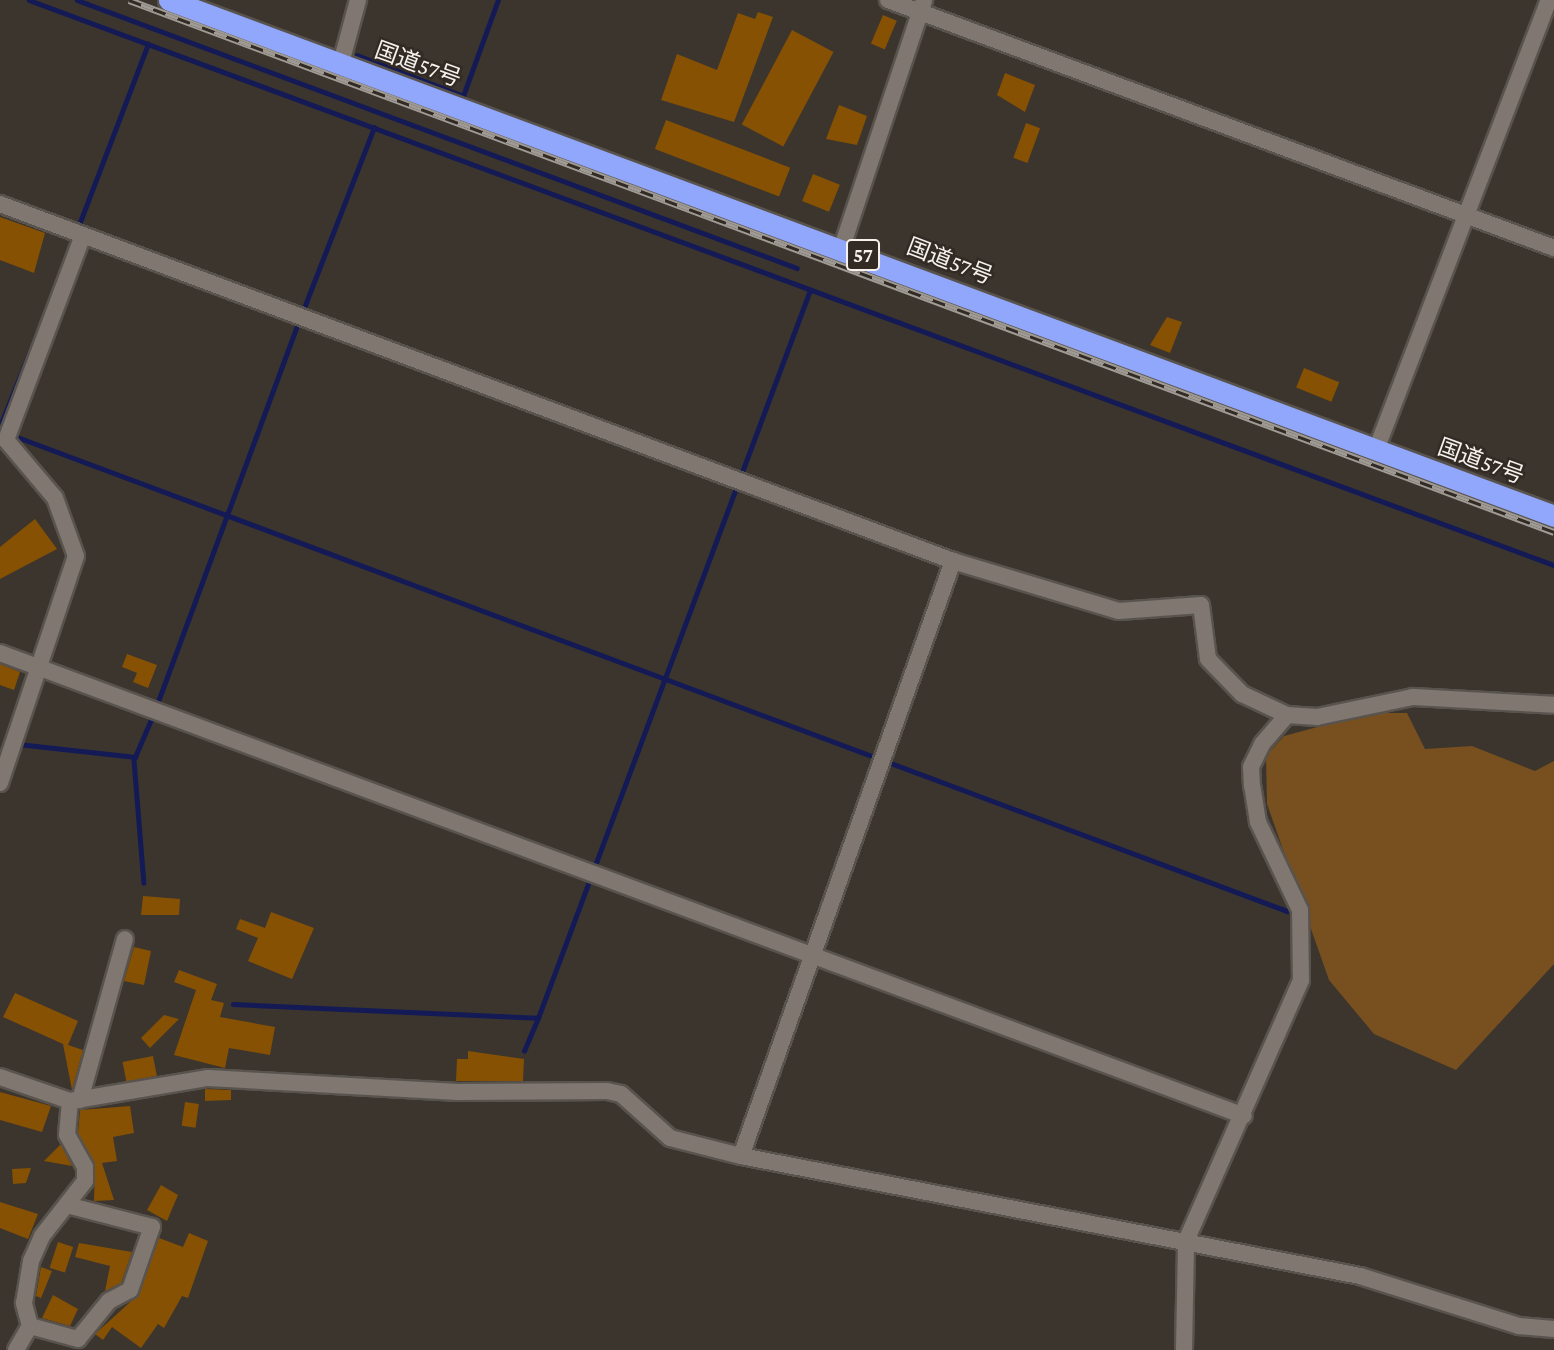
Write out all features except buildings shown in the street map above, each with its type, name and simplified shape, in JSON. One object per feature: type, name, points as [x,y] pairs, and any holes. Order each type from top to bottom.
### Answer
[{"type":"highway","name":"国道57号","points":[[169,0],[842,247],[1554,516]]},
{"type":"street","points":[[341,63],[358,0]]},
{"type":"street","points":[[888,0],[922,6],[1554,248]]},
{"type":"street","points":[[1376,450],[1549,0]]},
{"type":"street","points":[[842,247],[922,6]]},
{"type":"street","points":[[0,204],[953,561],[1119,611],[1201,605],[1208,659],[1242,694],[1287,715],[1317,717],[1413,696],[1554,705]]},
{"type":"street","points":[[0,783],[76,556],[55,498],[6,440],[83,235]]},
{"type":"street","points":[[741,1156],[815,956],[953,561]]},
{"type":"street","points":[[0,653],[1244,1116]]},
{"type":"street","points":[[1184,1350],[1186,1241],[1244,1116],[1301,980],[1300,910],[1258,822],[1252,786],[1251,767],[1262,744],[1287,715]]},
{"type":"street","points":[[16,1350],[30,1326],[24,1303],[31,1261],[67,1205],[80,1191],[85,1167],[66,1135],[125,939]]},
{"type":"street","points":[[0,1077],[75,1101],[208,1079],[458,1092],[607,1091],[621,1094],[670,1138],[741,1156],[1360,1276],[1519,1326],[1554,1329]]},
{"type":"street","points":[[30,1326],[78,1339],[109,1301],[130,1290],[152,1227],[67,1205]]},
{"type":"shaded area","points":[[1369,713],[1407,713],[1425,749],[1472,746],[1535,771],[1554,761],[1554,964],[1456,1070],[1374,1034],[1329,980],[1267,804],[1266,756],[1284,736]]},
{"type":"waterway","points":[[29,0],[1554,565]]},
{"type":"waterway","points":[[77,0],[797,268]]},
{"type":"waterway","points":[[357,55],[463,96],[498,0]]},
{"type":"waterway","points":[[77,230],[148,44]]},
{"type":"waterway","points":[[302,313],[374,127]]},
{"type":"waterway","points":[[233,1004],[538,1018],[810,290]]},
{"type":"waterway","points":[[0,426],[53,294]]},
{"type":"waterway","points":[[156,707],[299,321]]},
{"type":"waterway","points":[[12,435],[1287,911]]},
{"type":"waterway","points":[[18,744],[135,757],[153,715]]},
{"type":"waterway","points":[[134,760],[144,883]]},
{"type":"waterway","points":[[524,1051],[538,1018]]},
{"type":"railway","points":[[129,0],[1554,532]]}]
